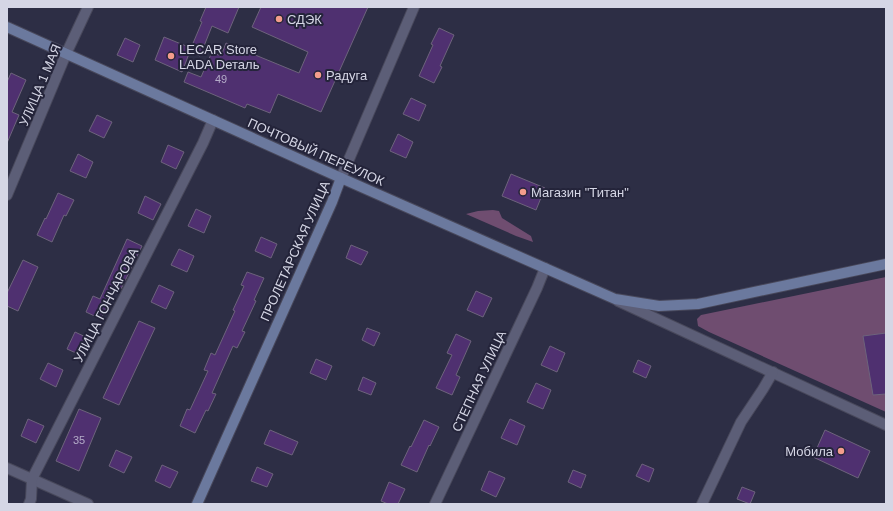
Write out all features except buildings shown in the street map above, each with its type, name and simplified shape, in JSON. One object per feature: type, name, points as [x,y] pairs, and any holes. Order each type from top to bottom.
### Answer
[{"type":"main road","name":"ПОЧТОВЫЙ ПЕРЕУЛОК","points":[[7,27],[341,178],[615,299],[659,306],[698,304],[886,264]]},
{"type":"main road","name":"ПРОЛЕТАРСКАЯ УЛИЦА","points":[[197,504],[332,202],[341,178]]},
{"type":"street","name":"УЛИЦА 1 МАЯ","points":[[7,195],[66,54],[88,7]]},
{"type":"street","name":"ПРОЛЕТАРСКАЯ УЛИЦА","points":[[341,178],[414,7]]},
{"type":"street","name":"УЛИЦА ГОНЧАРОВА","points":[[29,504],[31,499],[32,479],[213,120]]},
{"type":"street","name":"СТЕПНАЯ УЛИЦА","points":[[435,504],[545,268]]},
{"type":"street","points":[[615,299],[886,425]]},
{"type":"street","points":[[702,504],[741,422],[773,372]]},
{"type":"street","points":[[7,468],[88,504]]},
{"type":"shaded area","points":[[478,211],[499,211],[502,218],[531,236],[533,242],[466,214]]},
{"type":"shaded area","points":[[886,277],[886,412],[698,326],[697,319],[701,315]]},
{"type":"place","name":"СДЭК","points":[[279,19]]},
{"type":"place","name":"LECAR Store LADA Dеталь","points":[[171,56]]},
{"type":"place","name":"Радуга","points":[[318,75]]},
{"type":"place","name":"Магазин \"Титан\"","points":[[523,192]]},
{"type":"place","name":"Мобила","points":[[841,451]]}]
